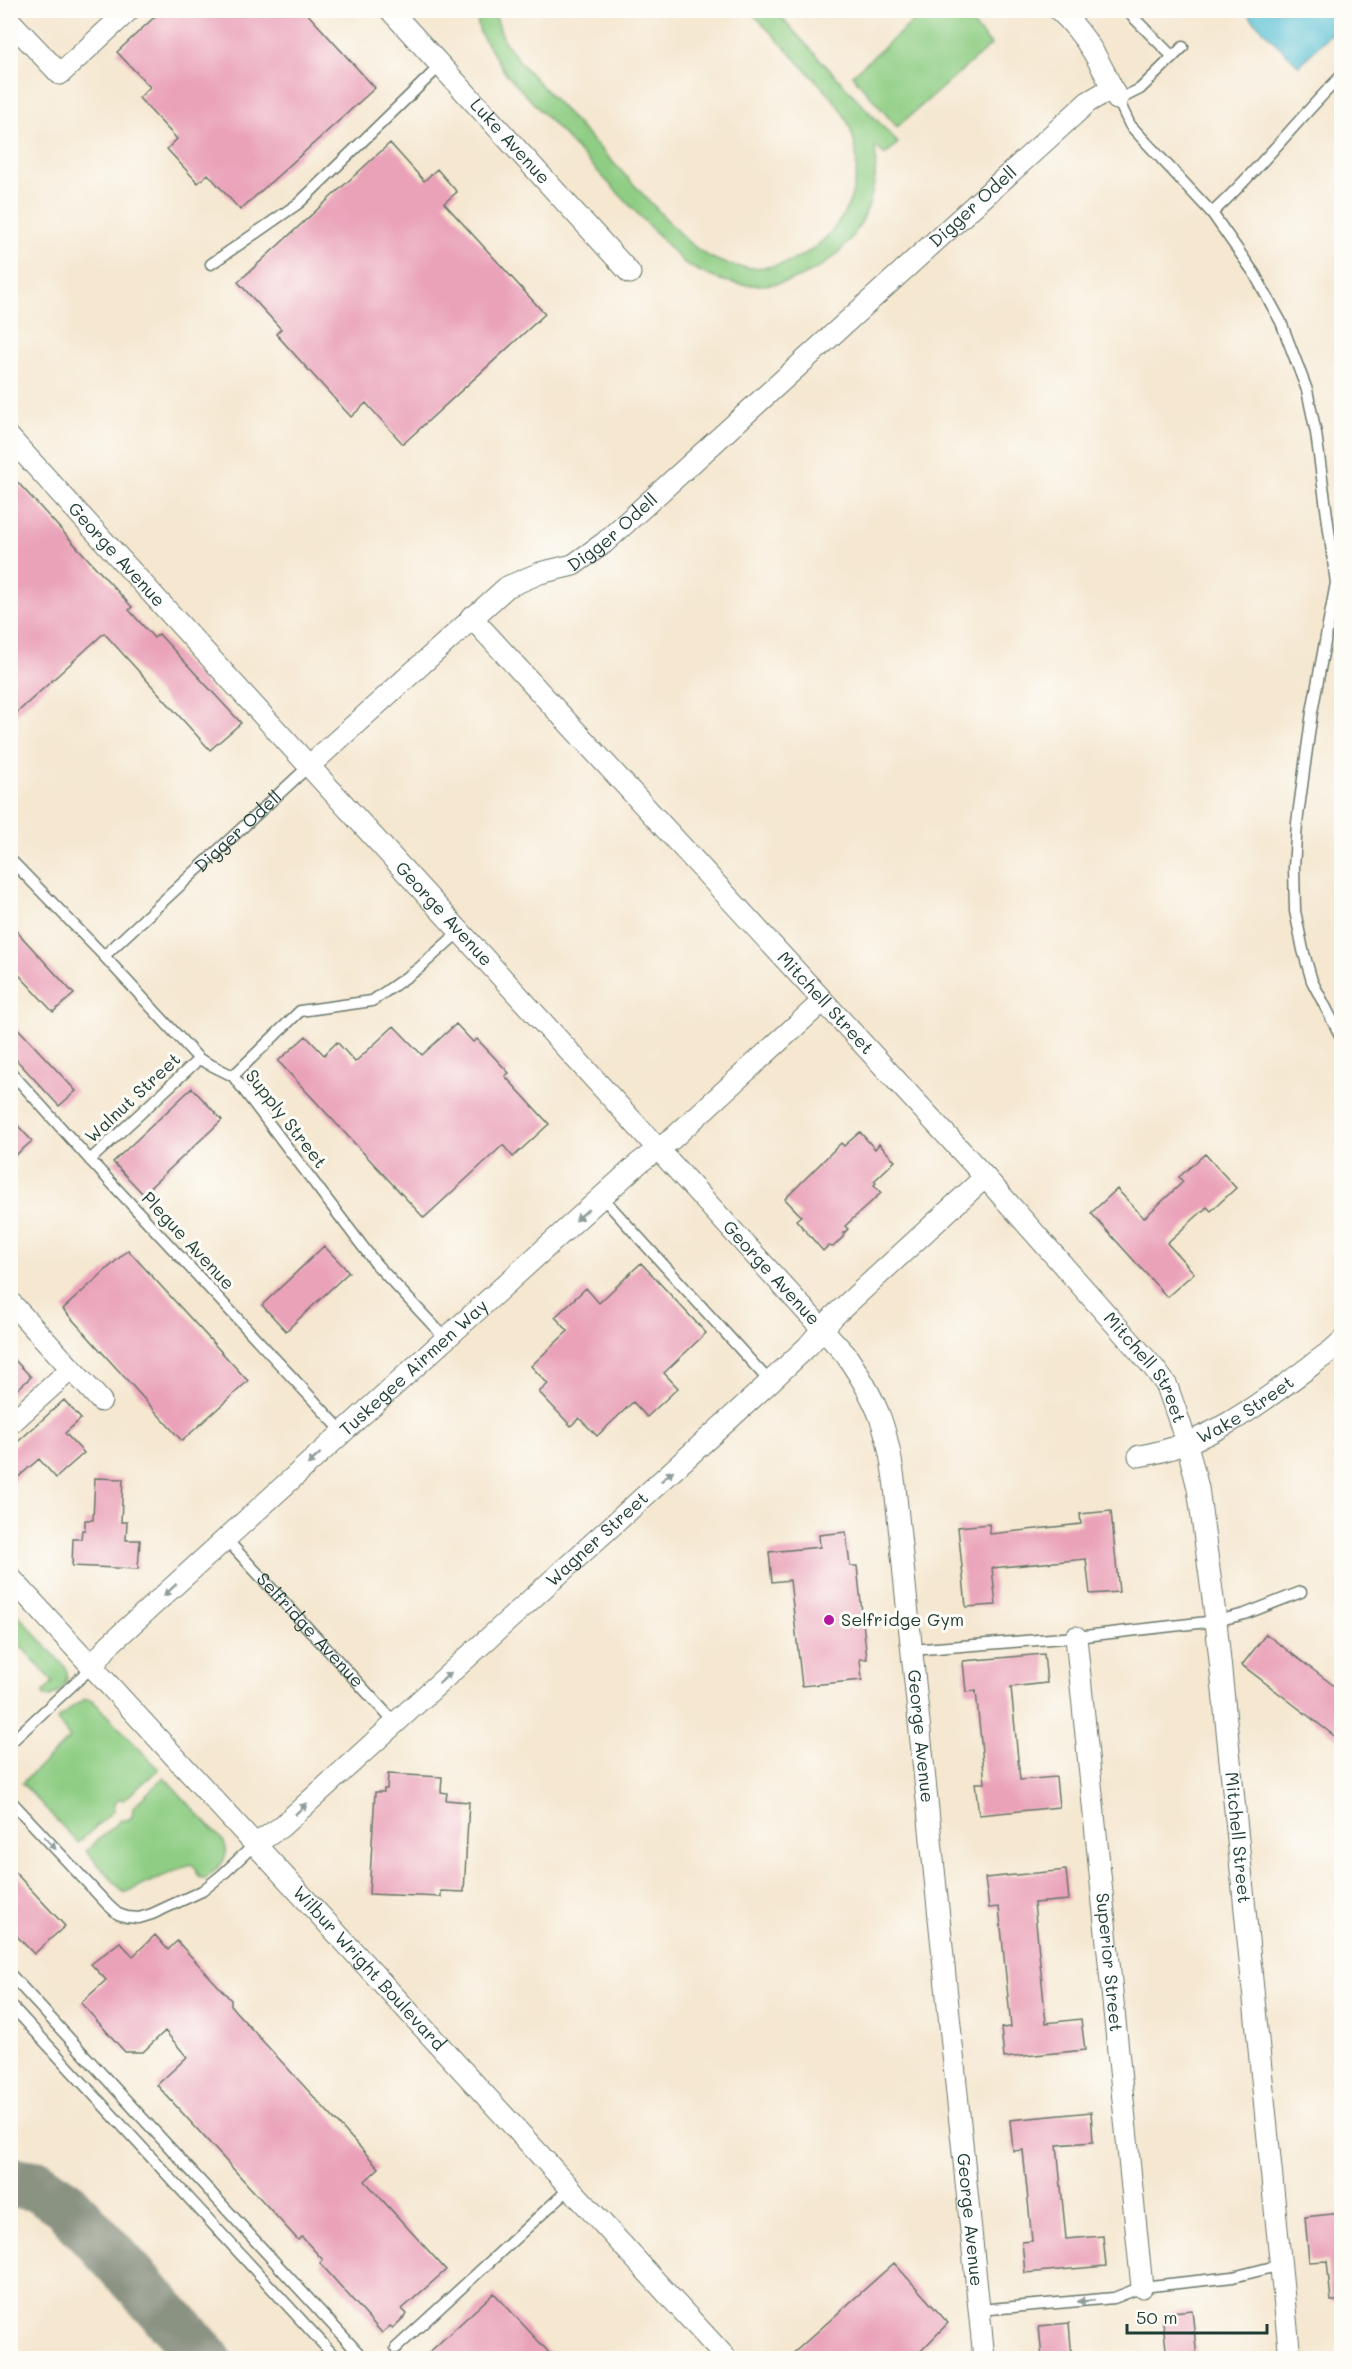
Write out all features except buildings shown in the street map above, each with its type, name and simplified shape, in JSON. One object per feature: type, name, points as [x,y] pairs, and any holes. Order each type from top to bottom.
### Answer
[{"type":"street","points":[[10,21],[60,74],[129,10]]},
{"type":"street","name":"Luke Avenue","points":[[390,10],[630,273]]},
{"type":"street","points":[[1059,10],[1086,39],[1115,94]]},
{"type":"street","name":"Digger Odell","points":[[309,766],[471,617],[507,587],[540,573],[573,565],[604,543],[1088,102],[1115,94]]},
{"type":"street","name":"George Avenue","points":[[10,438],[823,1329],[846,1355],[864,1382],[886,1429],[895,1487],[984,2358]]},
{"type":"street","name":"Mitchell Street","points":[[471,617],[985,1177],[1161,1377],[1170,1395],[1187,1444],[1198,1488],[1216,1621],[1290,2358]]},
{"type":"street","name":"Tuskegee Airmen Way","points":[[93,1667],[110,1645],[445,1338],[639,1163],[672,1139],[823,1001]]},
{"type":"street","name":"Wagner Street","points":[[255,1845],[281,1827],[770,1382],[834,1316],[985,1177]]},
{"type":"street","points":[[10,1302],[101,1401]]},
{"type":"street","name":"Wake Street","points":[[1139,1456],[1187,1444],[1238,1419],[1341,1341]]},
{"type":"street","points":[[10,1424],[71,1369]]},
{"type":"street","name":"Wilbur Wright Boulevard","points":[[10,1577],[726,2358]]},
{"type":"street","name":"Superior Street","points":[[1076,1637],[1142,2287]]},
{"type":"lane","points":[[1126,10],[1173,57]]},
{"type":"lane","points":[[1183,47],[1140,89],[1115,94],[1130,125],[1212,213],[1254,273],[1281,322],[1307,390],[1316,433],[1336,583]]},
{"type":"lane","points":[[212,264],[299,202],[440,66]]},
{"type":"lane","points":[[1212,213],[1242,186],[1341,75]]},
{"type":"lane","points":[[1341,568],[1336,583],[1312,712],[1297,823],[1294,867],[1295,911],[1303,950],[1312,981],[1341,1039]]},
{"type":"lane","name":"Digger Odell","points":[[104,956],[309,766]]},
{"type":"lane","name":"Supply Street","points":[[10,859],[199,1059],[233,1076],[376,1264],[445,1338]]},
{"type":"lane","points":[[233,1076],[300,1011],[372,1001],[418,969],[460,931]]},
{"type":"lane","name":"Walnut Street","points":[[90,1160],[199,1059]]},
{"type":"lane","name":"Plegue Avenue","points":[[10,1071],[343,1432]]},
{"type":"lane","points":[[602,1197],[770,1382]]},
{"type":"lane","name":"Selfridge Avenue","points":[[226,1539],[394,1723]]},
{"type":"lane","points":[[911,1650],[1076,1637],[1216,1621],[1245,1614],[1301,1592]]},
{"type":"lane","name":"Tuskegee Airmen Way","points":[[10,1743],[93,1667]]},
{"type":"lane","name":"Wagner Street","points":[[10,1800],[118,1914],[139,1918],[202,1891],[255,1845]]},
{"type":"lane","points":[[10,1974],[363,2358]]},
{"type":"lane","points":[[10,2004],[336,2358]]},
{"type":"lane","points":[[396,2348],[570,2188]]},
{"type":"lane","points":[[979,2310],[1114,2298],[1142,2287],[1233,2277],[1281,2265]]},
{"type":"green space","points":[[475,11],[494,11],[504,41],[525,68],[689,243],[721,262],[751,268],[780,265],[806,253],[828,236],[844,213],[854,187],[856,158],[846,119],[823,88],[750,11],[775,11],[898,143],[885,155],[875,146],[874,185],[863,219],[844,247],[818,268],[788,281],[754,285],[718,279],[683,262],[506,74],[480,33]]},
{"type":"green space","points":[[925,11],[961,11],[991,45],[897,127],[852,75]]},
{"type":"green space","points":[[11,1607],[66,1668],[67,1678],[64,1686],[50,1697],[44,1696],[43,1693],[53,1682],[11,1635]]},
{"type":"green space","points":[[85,1699],[92,1700],[159,1769],[124,1800],[120,1799],[114,1804],[113,1811],[78,1843],[22,1783],[70,1738],[57,1720]]},
{"type":"green space","points":[[164,1777],[224,1842],[225,1858],[205,1879],[199,1877],[195,1867],[191,1864],[124,1893],[86,1851],[121,1820],[132,1817],[133,1807]]},
{"type":"water","points":[[1243,10],[1341,11],[1341,23],[1299,66]]},
{"type":"water","points":[[1341,871],[1342,963],[1338,955]]},
{"type":"taxiway","points":[[10,2182],[38,2186],[66,2205],[206,2358]]},
{"type":"place","name":"Selfridge Gym","points":[[829,1620]]}]
